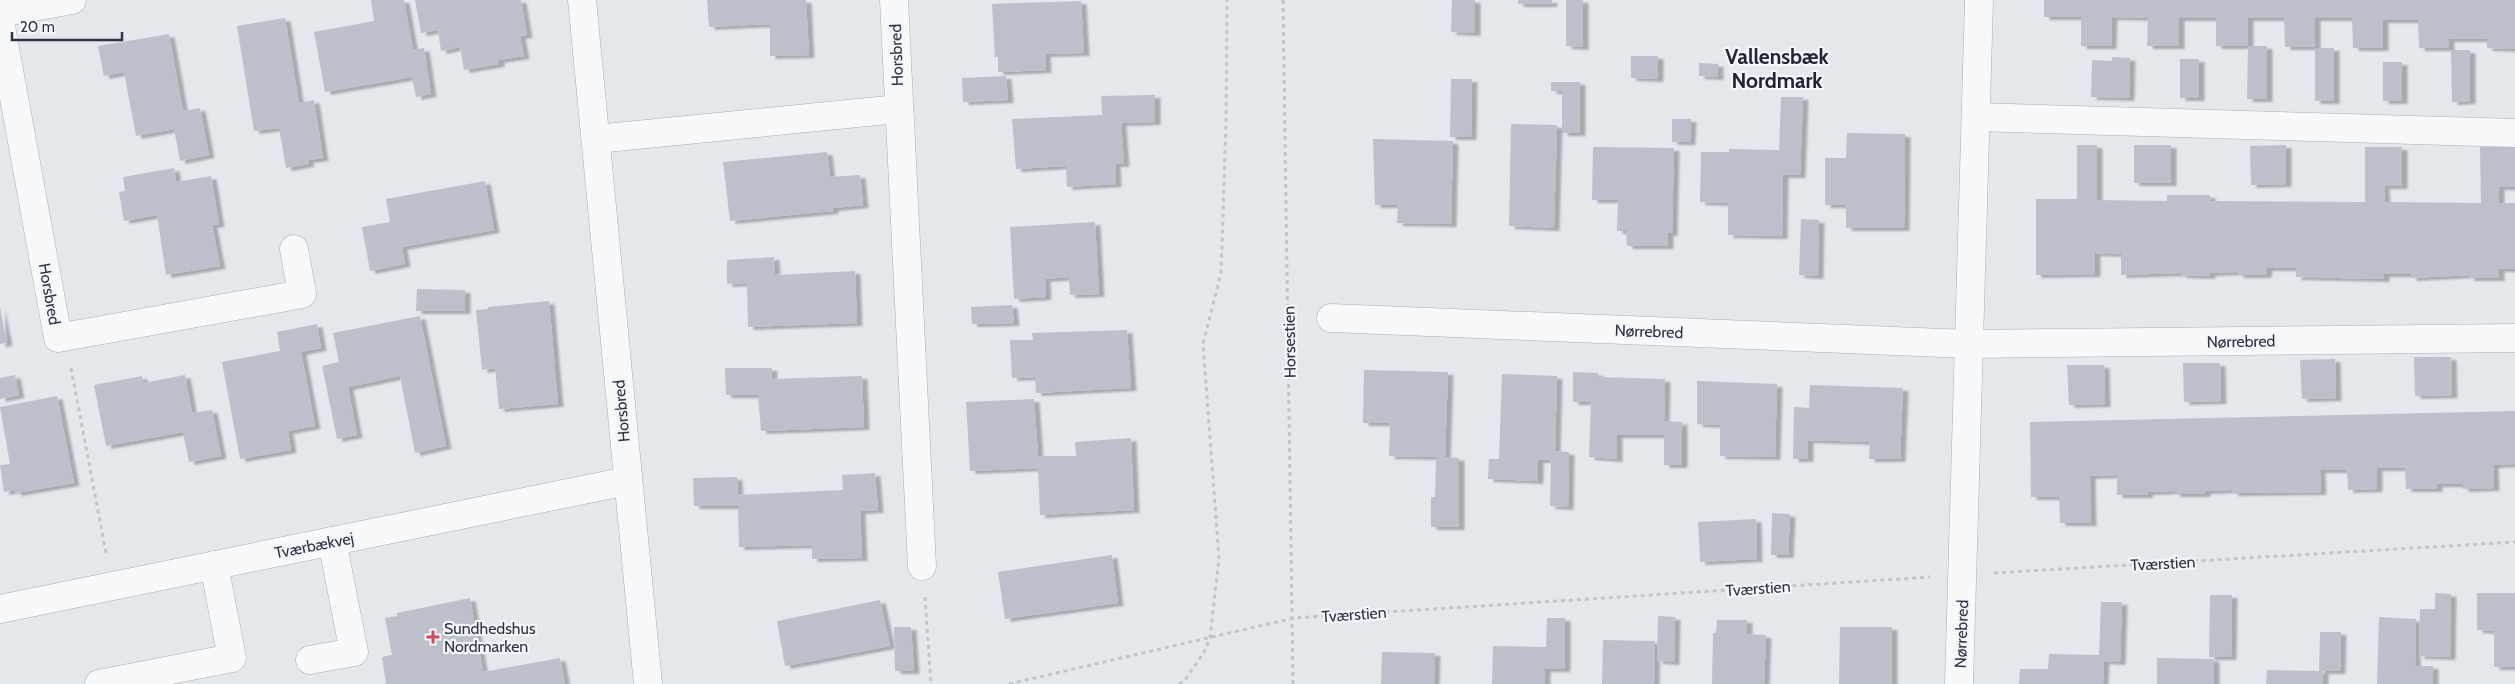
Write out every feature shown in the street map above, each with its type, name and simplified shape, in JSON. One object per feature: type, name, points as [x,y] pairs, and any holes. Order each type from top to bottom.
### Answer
[{"type":"street","points":[[0,13],[72,0]]},
{"type":"street","name":"Horsbred","points":[[582,0],[648,684]]},
{"type":"street","name":"Horsbred","points":[[894,0],[922,566]]},
{"type":"street","name":"Nørrebred","points":[[1959,684],[1979,0]]},
{"type":"street","name":"Horsbred","points":[[0,21],[58,338],[302,294],[294,249]]},
{"type":"street","name":"Horsbred","points":[[596,139],[898,109]]},
{"type":"street","points":[[1976,117],[2515,133]]},
{"type":"street","name":"Nørrebred","points":[[1331,318],[1968,344],[2515,338]]},
{"type":"street","name":"Tværbækvej","points":[[0,609],[627,481]]},
{"type":"street","points":[[310,660],[354,652],[332,541]]},
{"type":"street","points":[[99,684],[205,674],[232,658],[214,565]]},
{"type":"path","points":[[1179,684],[1186,680],[1210,638],[1219,558],[1203,344],[1221,273],[1226,125],[1227,0]]},
{"type":"path","name":"Horsestien","points":[[1283,0],[1294,618],[1293,684]]},
{"type":"path","points":[[58,338],[68,356],[112,586]]},
{"type":"path","name":"Tværstien","points":[[1009,684],[1294,618],[2515,542]]},
{"type":"path","points":[[922,566],[931,684]]},
{"type":"building","points":[[371,0],[404,0],[413,50],[424,48],[431,94],[416,97],[412,77],[325,92],[314,32],[374,21]]},
{"type":"building","points":[[415,0],[521,0],[527,35],[520,36],[524,56],[499,60],[499,64],[464,70],[460,47],[441,51],[438,30],[421,33]]},
{"type":"building","points":[[707,0],[806,0],[809,55],[770,56],[770,24],[709,27]]},
{"type":"building","points":[[1452,0],[1475,0],[1475,33],[1451,32]]},
{"type":"building","points":[[1518,0],[1552,0],[1552,4],[1518,4]]},
{"type":"building","points":[[1566,0],[1583,0],[1583,47],[1566,46]]},
{"type":"building","points":[[2044,0],[2515,0],[2515,49],[2487,48],[2487,39],[2449,39],[2449,48],[2419,48],[2418,20],[2383,20],[2383,48],[2353,48],[2352,18],[2315,18],[2315,47],[2285,47],[2284,18],[2248,18],[2248,46],[2216,46],[2216,18],[2179,18],[2179,46],[2147,46],[2148,18],[2112,17],[2111,46],[2081,46],[2081,17],[2044,17]]},
{"type":"building","points":[[1081,1],[1084,53],[1045,54],[1046,70],[998,72],[998,57],[995,57],[992,4]]},
{"type":"building","points":[[285,18],[299,103],[314,100],[323,158],[308,160],[309,164],[286,168],[279,128],[254,131],[237,26]]},
{"type":"building","points":[[169,34],[183,111],[200,108],[209,155],[180,161],[174,129],[136,136],[124,72],[104,76],[98,46]]},
{"type":"building","points":[[2248,46],[2267,46],[2267,99],[2247,99]]},
{"type":"building","points":[[2315,48],[2334,48],[2334,101],[2315,101]]},
{"type":"building","points":[[2451,50],[2470,50],[2470,101],[2452,102]]},
{"type":"building","points":[[1631,56],[1658,56],[1658,79],[1631,78]]},
{"type":"building","points":[[2112,57],[2130,58],[2129,98],[2091,97],[2092,60],[2112,61]]},
{"type":"building","points":[[2180,59],[2199,59],[2199,98],[2180,98]]},
{"type":"building","points":[[2383,62],[2402,62],[2402,101],[2383,101]]},
{"type":"building","points":[[1699,63],[1718,64],[1718,77],[1699,76]]},
{"type":"building","points":[[1006,76],[1008,100],[963,102],[962,78]]},
{"type":"building","points":[[1451,79],[1472,79],[1471,137],[1450,137]]},
{"type":"building","points":[[1551,82],[1580,82],[1580,133],[1562,133],[1562,91],[1551,91]]},
{"type":"building","points":[[1155,95],[1155,122],[1121,123],[1124,164],[1115,164],[1116,184],[1067,187],[1066,166],[1016,169],[1012,119],[1102,115],[1101,96]]},
{"type":"building","points":[[1781,97],[1803,97],[1800,175],[1783,175],[1782,236],[1728,235],[1728,203],[1700,202],[1701,152],[1729,152],[1729,149],[1779,150]]},
{"type":"building","points":[[1672,119],[1691,119],[1690,142],[1672,142]]},
{"type":"building","points":[[1511,124],[1557,125],[1554,228],[1509,226]]},
{"type":"building","points":[[1847,133],[1905,134],[1904,228],[1846,228],[1846,205],[1825,205],[1825,158],[1846,158]]},
{"type":"building","points":[[1373,139],[1453,141],[1451,224],[1397,223],[1398,205],[1375,205]]},
{"type":"building","points":[[2077,145],[2097,145],[2097,200],[2167,201],[2167,195],[2210,195],[2211,201],[2365,202],[2365,147],[2402,147],[2402,186],[2384,186],[2385,202],[2481,203],[2480,147],[2515,147],[2515,187],[2499,187],[2499,203],[2515,203],[2515,269],[2499,269],[2499,278],[2469,278],[2469,275],[2411,278],[2411,274],[2384,274],[2384,279],[2296,277],[2296,268],[2267,268],[2266,275],[2238,275],[2238,272],[2210,273],[2210,276],[2181,275],[2181,273],[2121,275],[2121,254],[2095,253],[2095,274],[2036,275],[2036,199],[2077,199]]},
{"type":"building","points":[[2134,145],[2171,145],[2171,183],[2134,183]]},
{"type":"building","points":[[2286,145],[2286,184],[2251,185],[2250,146]]},
{"type":"building","points":[[1593,147],[1674,148],[1672,233],[1668,233],[1668,246],[1627,246],[1626,231],[1617,231],[1618,200],[1592,200]]},
{"type":"building","points":[[827,152],[830,177],[860,175],[863,205],[833,208],[833,211],[730,221],[723,162]]},
{"type":"building","points":[[174,168],[176,182],[211,176],[219,224],[212,225],[220,266],[166,275],[157,215],[124,221],[119,192],[125,191],[123,177]]},
{"type":"building","points":[[485,181],[494,230],[402,247],[405,264],[370,271],[362,227],[390,222],[386,199]]},
{"type":"building","points":[[1801,219],[1819,220],[1818,276],[1799,275]]},
{"type":"building","points":[[1095,222],[1099,294],[1070,295],[1069,277],[1045,279],[1046,297],[1014,299],[1010,227]]},
{"type":"building","points":[[774,257],[775,275],[855,271],[857,323],[748,327],[747,283],[727,284],[727,260]]},
{"type":"building","points":[[417,289],[465,290],[465,311],[416,311]]},
{"type":"building","points":[[549,301],[558,404],[499,409],[495,368],[482,370],[476,310],[488,309],[488,307]]},
{"type":"building","points":[[1012,305],[1014,323],[972,324],[971,307]]},
{"type":"building","points":[[0,308],[7,343],[0,344]]},
{"type":"building","points":[[420,316],[446,446],[415,453],[400,376],[348,387],[357,435],[337,439],[322,366],[339,362],[333,333]]},
{"type":"building","points":[[317,324],[321,348],[301,352],[315,426],[288,431],[291,450],[240,459],[222,362],[280,351],[277,332]]},
{"type":"building","points":[[1127,330],[1131,388],[1036,393],[1035,377],[1012,378],[1010,340],[1033,340],[1032,333]]},
{"type":"building","points":[[2414,357],[2451,357],[2452,395],[2415,396]]},
{"type":"building","points":[[2335,359],[2336,398],[2302,399],[2300,360]]},
{"type":"building","points":[[2183,363],[2220,363],[2221,401],[2184,402]]},
{"type":"building","points":[[2067,365],[2104,365],[2105,404],[2069,405]]},
{"type":"building","points":[[725,368],[772,368],[772,379],[862,376],[864,427],[761,431],[758,395],[726,395]]},
{"type":"building","points":[[1364,370],[1448,372],[1445,457],[1459,458],[1459,527],[1431,527],[1431,497],[1435,497],[1436,457],[1389,456],[1390,423],[1363,423]]},
{"type":"building","points":[[1573,372],[1598,373],[1598,377],[1665,379],[1664,421],[1682,422],[1682,465],[1664,465],[1664,435],[1617,435],[1617,459],[1589,457],[1591,402],[1573,402]]},
{"type":"building","points":[[1502,374],[1557,376],[1555,451],[1569,452],[1568,507],[1550,506],[1551,460],[1538,460],[1538,481],[1488,479],[1489,459],[1499,459]]},
{"type":"building","points":[[15,375],[19,395],[0,399],[0,378]]},
{"type":"building","points":[[185,375],[192,413],[212,410],[221,456],[189,462],[183,432],[106,446],[94,385],[142,376],[143,383]]},
{"type":"building","points":[[1697,381],[1777,384],[1775,457],[1720,456],[1720,425],[1697,424]]},
{"type":"building","points":[[1810,385],[1903,388],[1900,459],[1869,459],[1870,442],[1808,440],[1808,459],[1793,459],[1794,407],[1809,408]]},
{"type":"building","points":[[57,396],[74,483],[16,493],[15,490],[4,492],[0,465],[10,464],[0,407]]},
{"type":"building","points":[[1034,399],[1038,456],[1076,456],[1075,442],[1131,438],[1134,510],[1040,515],[1038,468],[970,471],[966,402]]},
{"type":"building","points":[[2515,411],[2515,464],[2493,465],[2494,488],[2463,489],[2463,484],[2437,484],[2437,489],[2406,489],[2405,468],[2377,468],[2377,489],[2348,490],[2347,470],[2320,470],[2321,492],[2233,493],[2232,490],[2205,491],[2205,494],[2175,494],[2175,491],[2147,492],[2148,495],[2117,495],[2117,475],[2090,476],[2091,523],[2060,523],[2059,497],[2031,497],[2030,422]]},
{"type":"building","points":[[875,473],[878,510],[860,511],[862,558],[812,559],[812,545],[739,547],[738,506],[694,506],[693,478],[737,477],[738,495],[843,490],[842,475]]},
{"type":"building","points":[[1772,513],[1790,514],[1788,555],[1771,555]]},
{"type":"building","points":[[1756,519],[1757,559],[1700,562],[1698,522]]},
{"type":"building","points":[[1112,555],[1118,603],[1005,619],[998,572]]},
{"type":"building","points":[[2435,593],[2451,594],[2450,657],[2419,656],[2420,609],[2435,609]]},
{"type":"building","points":[[2477,593],[2515,593],[2515,667],[2494,667],[2494,631],[2477,630]]},
{"type":"building","points":[[2210,595],[2232,595],[2231,657],[2209,657]]},
{"type":"building","name":"Sundhedshus Nordmarken","points":[[470,598],[483,672],[560,658],[565,684],[386,684],[382,657],[392,655],[385,618],[397,616],[397,613]]},
{"type":"building","points":[[880,600],[890,646],[785,666],[777,621]]},
{"type":"building","points":[[2101,602],[2122,602],[2120,662],[2104,661],[2103,684],[2019,684],[2020,669],[2048,669],[2049,654],[2099,655]]},
{"type":"building","points":[[1658,616],[1675,617],[1674,662],[1657,661]]},
{"type":"building","points":[[2379,617],[2416,619],[2415,666],[2433,666],[2433,684],[2377,684]]},
{"type":"building","points":[[1547,618],[1565,618],[1565,669],[1545,669],[1545,684],[1492,684],[1493,646],[1546,647]]},
{"type":"building","points":[[1717,620],[1747,620],[1747,634],[1766,635],[1764,684],[1712,684],[1713,633],[1716,633]]},
{"type":"building","points":[[894,627],[911,627],[914,671],[895,671]]},
{"type":"building","points":[[1840,627],[1892,627],[1892,684],[1839,684]]},
{"type":"building","points":[[2320,632],[2341,632],[2340,671],[2323,671],[2323,684],[2266,684],[2267,670],[2319,671]]},
{"type":"building","points":[[1603,640],[1655,641],[1654,684],[1602,684]]},
{"type":"building","points":[[1382,652],[1435,653],[1434,684],[1381,684]]},
{"type":"building","points":[[2157,658],[2214,659],[2214,684],[2157,684]]},
{"type":"place","name":"Sundhedshus Nordmarken","points":[[433,637]]},
{"type":"district","name":"Vallensbæk Nordmark","points":[[1777,69]]}]
